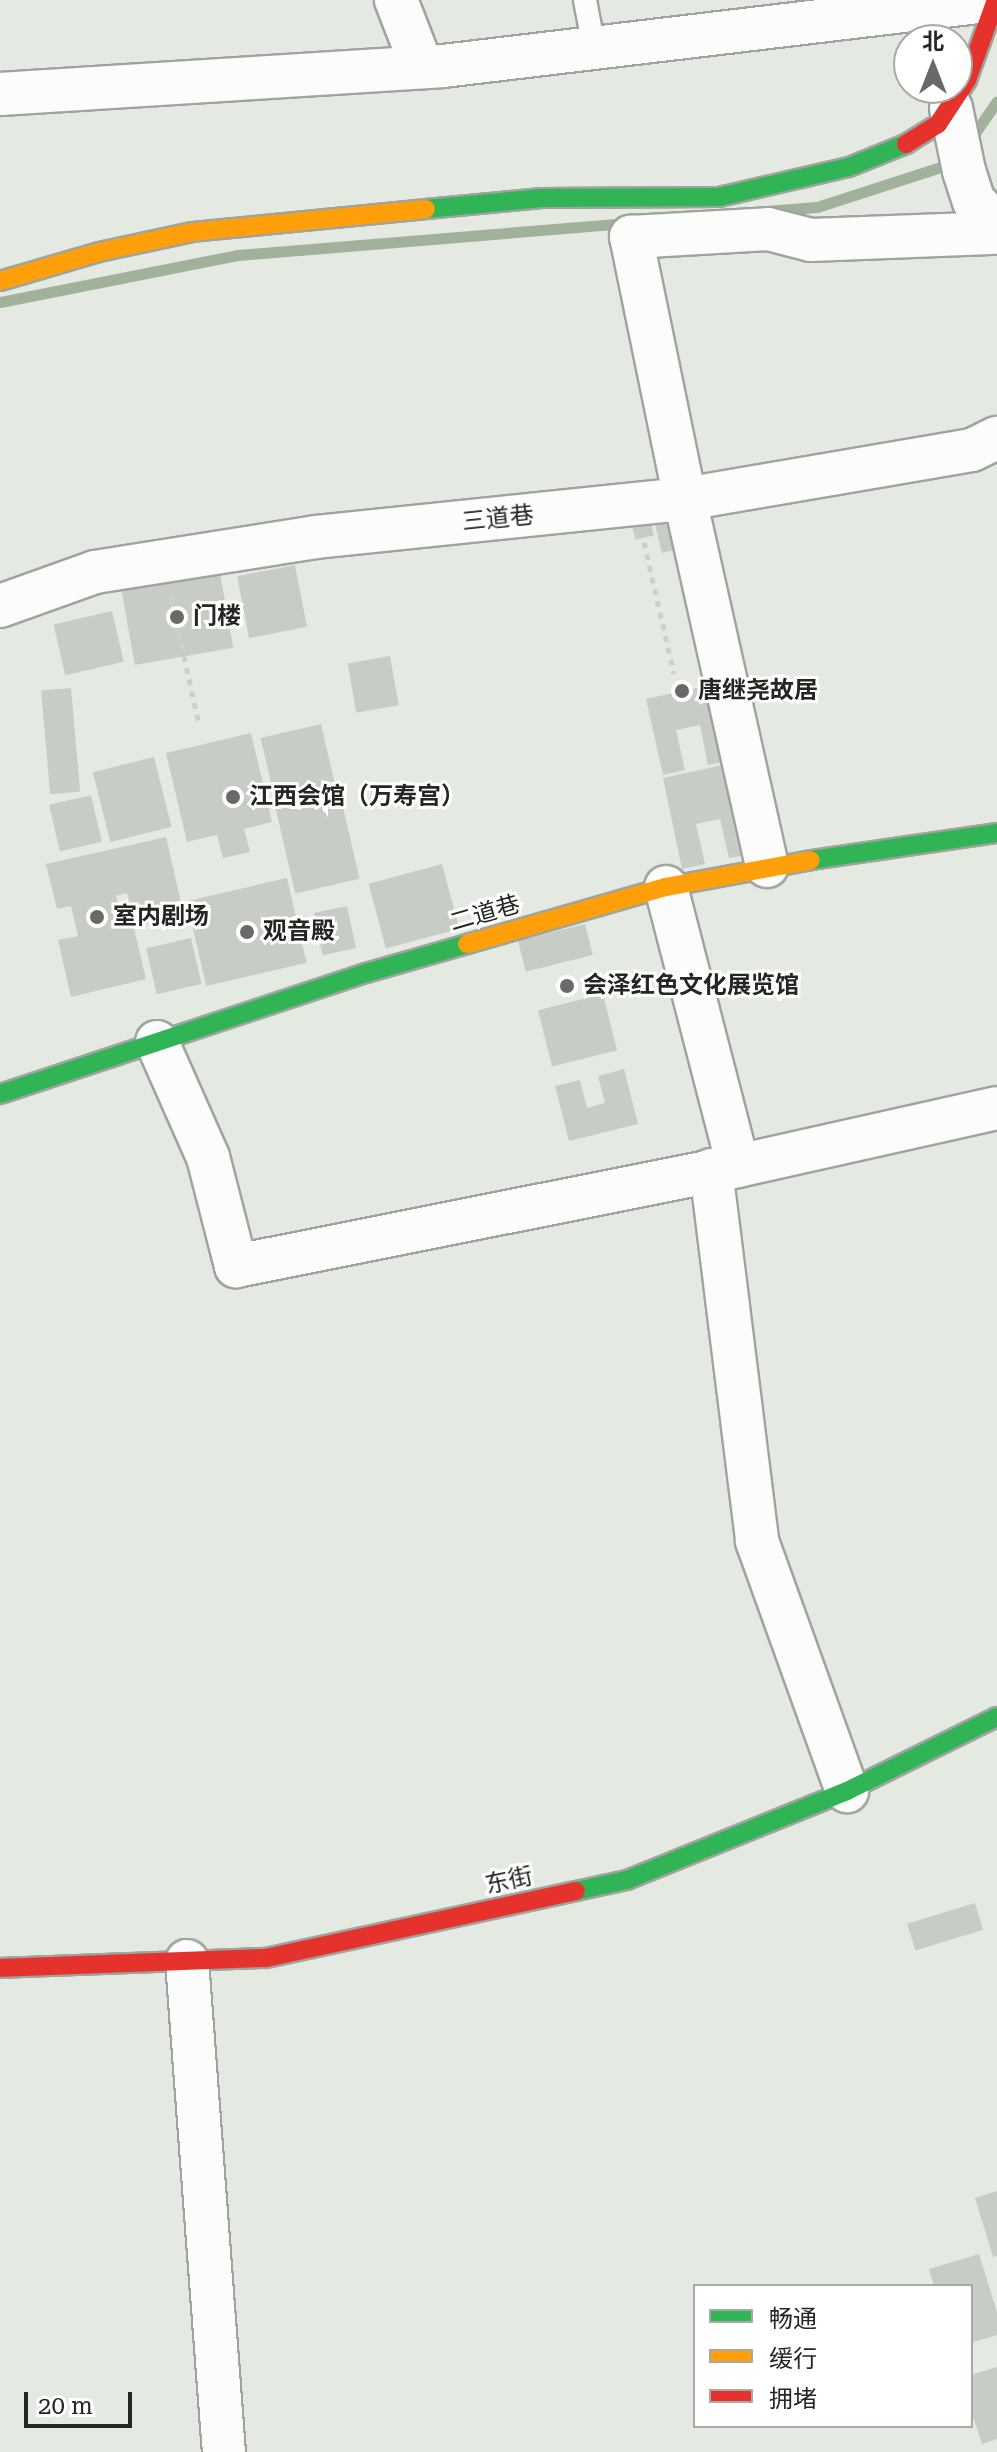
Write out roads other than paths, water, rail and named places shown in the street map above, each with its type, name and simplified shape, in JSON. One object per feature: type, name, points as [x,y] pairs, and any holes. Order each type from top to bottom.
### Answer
[{"type":"street","points":[[396,0],[422,67]]},
{"type":"street","points":[[0,94],[422,67],[995,0],[967,80],[938,124],[916,140],[886,153],[753,192],[666,199],[542,198],[192,232],[99,252],[0,281]]},
{"type":"street","points":[[951,108],[964,171],[974,201],[997,225]]},
{"type":"street","points":[[767,866],[685,499],[631,237],[768,229],[811,240],[997,233]]},
{"type":"street","name":"三道巷","points":[[0,606],[95,572],[316,537],[685,499],[972,450],[997,438]]},
{"type":"street","name":"二道巷","points":[[0,1094],[366,973],[666,887],[767,866],[997,833]]},
{"type":"street","points":[[666,887],[724,1168],[757,1541],[847,1791]]},
{"type":"street","points":[[157,1042],[208,1157],[236,1266],[724,1168],[997,1108]]},
{"type":"street","name":"东街","points":[[0,1968],[266,1958],[627,1880],[847,1791],[997,1717]]},
{"type":"street","points":[[187,1961],[224,2452]]},
{"type":"lane","points":[[585,0],[594,48]]},
{"type":"waterway","points":[[970,140],[997,101]]},
{"type":"waterway","points":[[766,211],[817,207],[953,163]]},
{"type":"waterway","points":[[0,302],[238,255],[629,223]]},
{"type":"place","name":"门楼","points":[[177,617]]},
{"type":"place","name":"唐继尧故居","points":[[682,691]]},
{"type":"place","name":"江西会馆（万寿宫）","points":[[233,797]]},
{"type":"place","name":"室内剧场","points":[[97,917]]},
{"type":"place","name":"观音殿","points":[[247,932]]},
{"type":"place","name":"会泽红色文化展览馆","points":[[567,986]]}]
